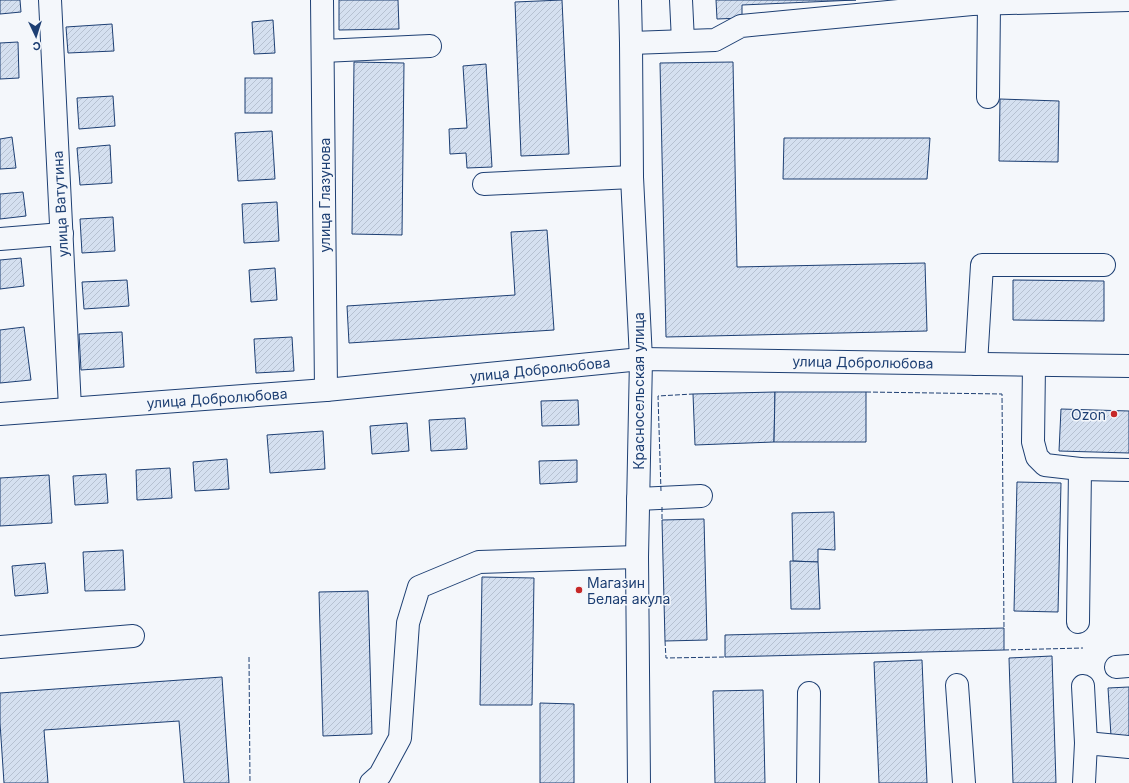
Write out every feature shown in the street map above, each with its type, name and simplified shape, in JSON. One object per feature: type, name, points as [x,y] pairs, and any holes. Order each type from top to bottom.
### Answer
[{"type":"street","name":"улица Ватутина","points":[[50,0],[70,408]]},
{"type":"street","name":"улица Глазунова","points":[[322,0],[326,390]]},
{"type":"street","name":"Красносельская улица","points":[[630,0],[632,177],[641,359],[637,557],[639,783]]},
{"type":"street","points":[[681,0],[683,41]]},
{"type":"street","points":[[631,43],[715,40],[740,26],[935,4],[1129,0]]},
{"type":"street","points":[[988,97],[989,4]]},
{"type":"street","points":[[323,51],[430,46]]},
{"type":"street","points":[[484,184],[632,177]]},
{"type":"street","points":[[0,239],[62,234]]},
{"type":"street","points":[[976,364],[982,265],[1104,265]]},
{"type":"street","name":"улица Добролюбова","points":[[0,414],[326,390],[641,359],[1129,366]]},
{"type":"street","points":[[1034,365],[1033,442],[1037,457],[1045,465],[1080,469],[1129,470]]},
{"type":"street","points":[[1078,622],[1080,469]]},
{"type":"street","points":[[638,499],[701,496]]},
{"type":"street","points":[[371,783],[380,775],[400,738],[408,623],[419,587],[479,562],[637,557]]},
{"type":"street","points":[[0,647],[133,636]]},
{"type":"street","points":[[957,685],[964,783]]},
{"type":"street","points":[[1083,686],[1086,743],[1084,783]]},
{"type":"street","points":[[808,783],[809,693]]},
{"type":"street","points":[[1086,743],[1129,747]]},
{"type":"building","points":[[0,0],[20,0],[21,12],[0,14]]},
{"type":"building","points":[[339,0],[398,0],[399,29],[339,30]]},
{"type":"building","points":[[562,0],[569,154],[521,156],[515,2]]},
{"type":"building","points":[[716,0],[856,0],[742,5],[742,18],[717,19]]},
{"type":"building","points":[[273,20],[275,53],[254,54],[252,22]]},
{"type":"building","points":[[112,24],[114,51],[68,53],[66,27]]},
{"type":"building","points":[[18,42],[19,78],[0,79],[0,43]]},
{"type":"building","points":[[354,62],[404,63],[402,235],[352,234]]},
{"type":"building","points":[[733,62],[737,267],[925,263],[927,331],[666,337],[660,63]]},
{"type":"building","points":[[486,64],[492,167],[467,168],[466,153],[450,154],[449,129],[467,128],[463,66]]},
{"type":"building","points":[[245,78],[272,78],[272,113],[245,113]]},
{"type":"building","points":[[113,96],[115,126],[79,129],[77,98]]},
{"type":"building","points":[[1000,99],[1059,101],[1058,162],[999,161]]},
{"type":"building","points":[[272,131],[275,179],[238,181],[235,133]]},
{"type":"building","points":[[12,137],[16,168],[0,169],[0,139]]},
{"type":"building","points":[[784,138],[930,138],[927,179],[783,179]]},
{"type":"building","points":[[110,145],[112,183],[80,185],[77,148]]},
{"type":"building","points":[[23,192],[26,216],[0,219],[0,194]]},
{"type":"building","points":[[277,202],[279,241],[244,243],[242,204]]},
{"type":"building","points":[[113,217],[115,251],[82,253],[80,219]]},
{"type":"building","points":[[547,230],[554,330],[349,343],[347,306],[515,295],[511,232]]},
{"type":"building","points":[[21,258],[24,286],[0,289],[0,260]]},
{"type":"building","points":[[275,268],[277,300],[251,302],[249,270]]},
{"type":"building","points":[[127,280],[129,306],[84,309],[82,282]]},
{"type":"building","points":[[1013,280],[1104,281],[1104,321],[1013,320]]},
{"type":"building","points":[[24,327],[31,380],[0,383],[0,330]]},
{"type":"building","points":[[122,332],[124,367],[81,370],[79,334]]},
{"type":"building","points":[[292,337],[294,371],[256,373],[254,339]]},
{"type":"building","points":[[775,392],[774,442],[695,445],[693,394]]},
{"type":"building","points":[[775,392],[866,392],[866,442],[774,442]]},
{"type":"building","points":[[578,400],[579,425],[542,426],[541,401]]},
{"type":"building","points":[[1061,409],[1129,411],[1129,453],[1059,451]]},
{"type":"building","points":[[465,418],[467,449],[431,451],[429,420]]},
{"type":"building","points":[[407,423],[409,451],[372,454],[370,426]]},
{"type":"building","points":[[323,431],[325,469],[270,473],[267,435]]},
{"type":"building","points":[[227,459],[229,489],[195,491],[193,462]]},
{"type":"building","points":[[577,460],[577,482],[540,484],[539,461]]},
{"type":"building","points":[[170,468],[172,498],[137,500],[136,470]]},
{"type":"building","points":[[106,474],[108,503],[75,505],[73,476]]},
{"type":"building","points":[[49,475],[52,523],[0,526],[0,478]]},
{"type":"building","points":[[1017,482],[1061,483],[1058,612],[1014,611]]},
{"type":"building","points":[[834,512],[835,550],[818,549],[818,562],[793,561],[792,513]]},
{"type":"building","points":[[704,519],[707,640],[665,641],[662,520]]},
{"type":"building","points":[[123,550],[125,590],[85,591],[83,552]]},
{"type":"building","points":[[790,561],[818,562],[820,609],[791,609]]},
{"type":"building","points":[[45,563],[48,593],[15,596],[12,566]]},
{"type":"building","points":[[482,577],[534,578],[532,705],[480,705]]},
{"type":"building","points":[[368,591],[372,734],[323,736],[319,592]]},
{"type":"building","points":[[1004,628],[1004,650],[725,657],[725,635]]},
{"type":"building","points":[[1052,656],[1056,783],[1013,783],[1009,658]]},
{"type":"building","points":[[922,660],[927,783],[879,783],[874,662]]},
{"type":"building","points":[[222,677],[229,783],[184,783],[179,721],[44,730],[48,783],[4,783],[0,723],[0,693]]},
{"type":"building","points":[[1129,687],[1129,736],[1111,736],[1108,688]]},
{"type":"building","points":[[763,690],[765,783],[715,783],[713,691]]},
{"type":"building","points":[[540,703],[574,704],[574,783],[540,783]]},
{"type":"fence","points":[[866,392],[1002,394],[1004,628]]},
{"type":"fence","points":[[661,491],[658,396],[693,394]]},
{"type":"fence","points":[[662,507],[662,520]]},
{"type":"fence","points":[[665,641],[666,658],[725,657]]},
{"type":"fence","points":[[1004,650],[1083,648]]},
{"type":"fence","points":[[249,657],[250,783]]},
{"type":"place","name":"Ozon","points":[[1114,414]]},
{"type":"place","name":"Магазин Белая акула","points":[[579,590]]}]
